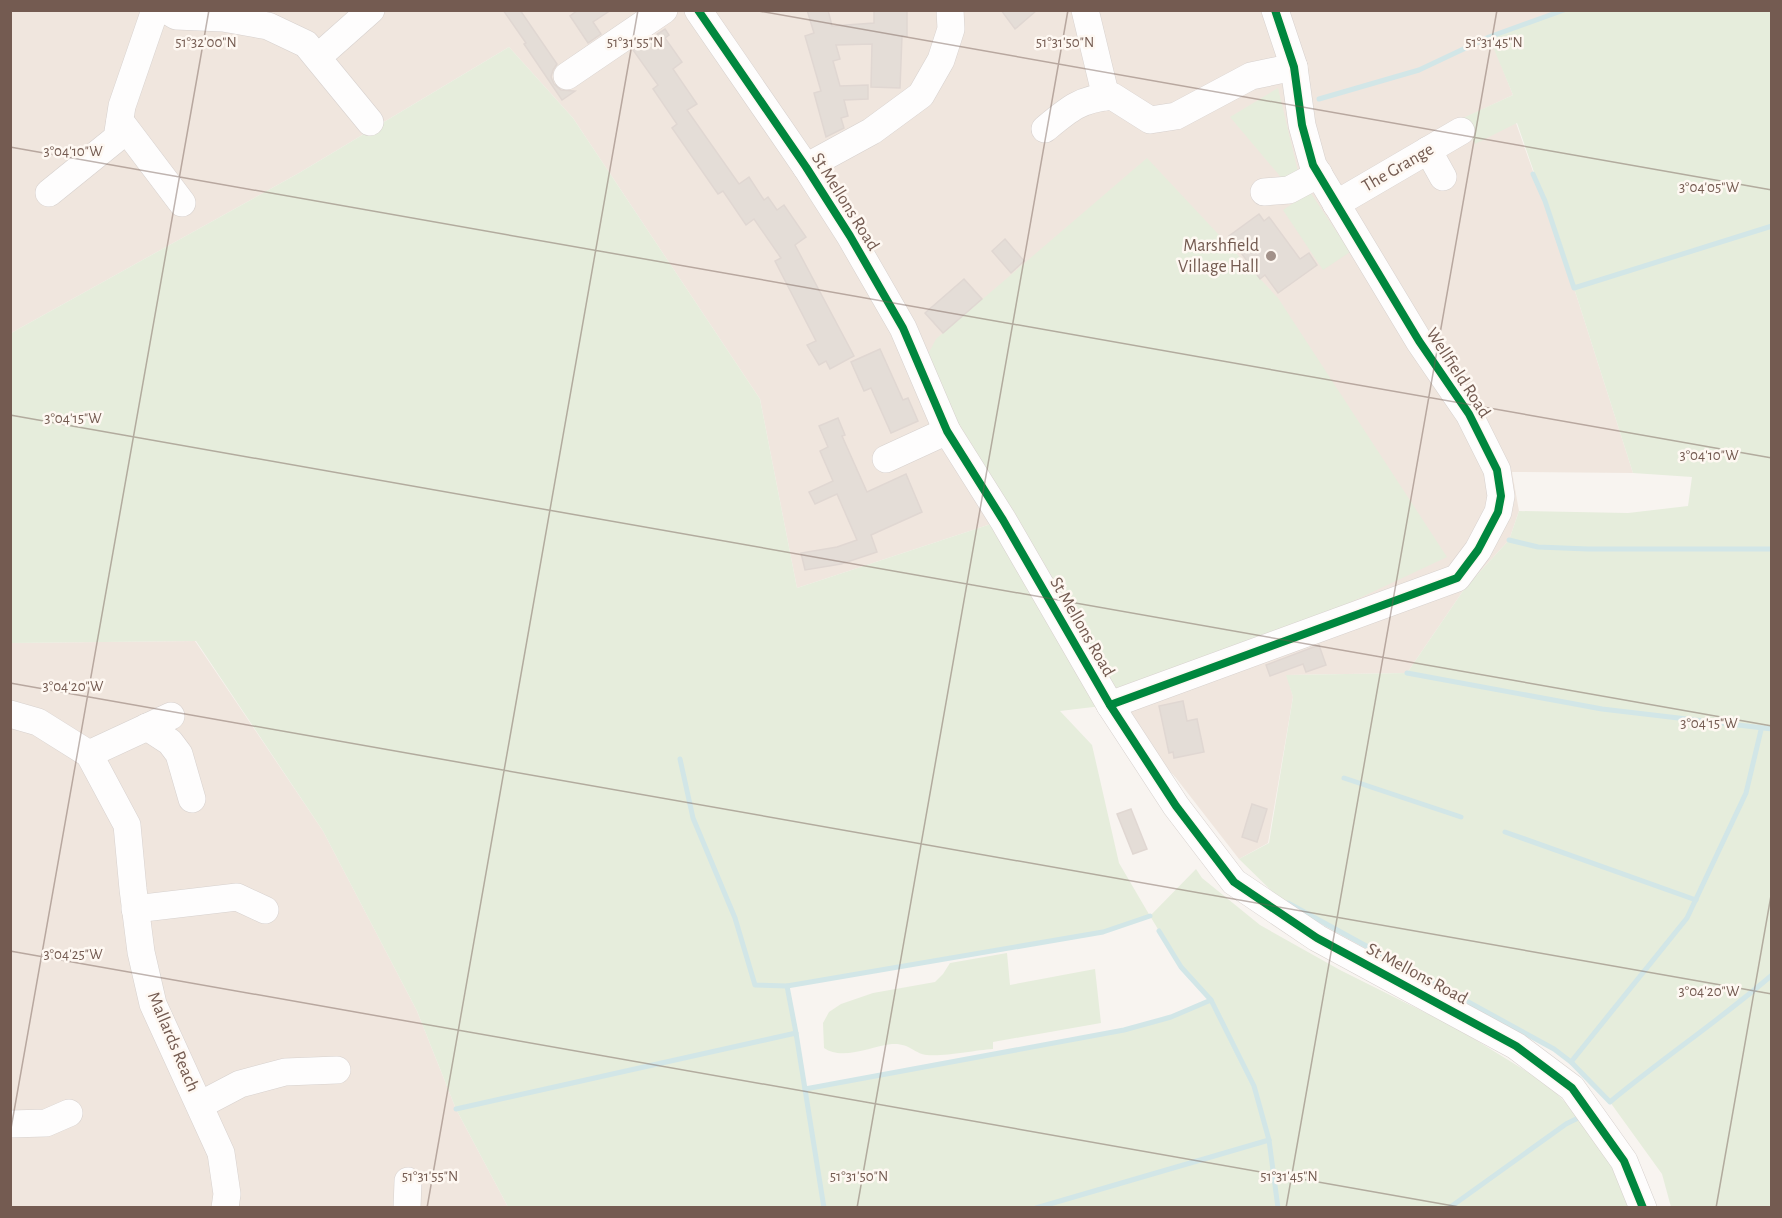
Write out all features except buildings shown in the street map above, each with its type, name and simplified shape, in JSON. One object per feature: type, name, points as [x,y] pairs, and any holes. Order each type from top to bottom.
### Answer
[{"type":"street","points":[[49,193],[117,138],[122,106],[155,10]]},
{"type":"street","points":[[166,10],[176,16],[233,15],[268,26],[306,44],[370,122]]},
{"type":"street","points":[[318,57],[371,10]]},
{"type":"street","points":[[567,76],[664,10]]},
{"type":"street","name":"St Mellons Road","points":[[698,10],[806,167],[850,236],[903,328],[947,431],[1003,520],[1110,705],[1176,806],[1234,882],[1317,938],[1516,1046],[1572,1088],[1623,1161],[1643,1208]]},
{"type":"street","points":[[806,167],[872,131],[921,95],[941,60],[951,29],[950,10]]},
{"type":"street","points":[[1084,10],[1106,97]]},
{"type":"street","name":"Wellfield Road","points":[[1110,705],[1457,578],[1490,531],[1498,512],[1501,496],[1497,470],[1469,414],[1419,341],[1313,165],[1302,125],[1294,67],[1275,10]]},
{"type":"street","points":[[1045,129],[1072,106],[1112,96],[1150,120],[1176,116],[1251,76],[1294,67]]},
{"type":"street","points":[[120,121],[182,203]]},
{"type":"street","name":"The Grange","points":[[1336,204],[1461,131]]},
{"type":"street","points":[[1428,150],[1443,177]]},
{"type":"street","points":[[1264,192],[1289,190],[1318,174]]},
{"type":"street","points":[[886,459],[947,431]]},
{"type":"street","name":"Mallards Reach","points":[[10,714],[38,722],[89,754],[127,825],[141,952],[153,1004],[221,1153],[227,1194],[225,1208]]},
{"type":"street","points":[[89,754],[171,716]]},
{"type":"street","points":[[147,727],[170,742],[179,754],[192,799]]},
{"type":"street","points":[[135,909],[237,897],[265,910]]},
{"type":"street","name":"Mallards Reach","points":[[200,1105],[240,1084],[285,1072],[337,1070]]},
{"type":"street","points":[[10,1124],[45,1123],[69,1113]]},
{"type":"street","points":[[407,1208],[408,1181]]},
{"type":"shaded area","points":[[11,11],[1564,11],[1490,37],[1513,95],[1462,119],[1516,123],[1574,288],[1633,473],[1512,472],[1519,511],[1509,540],[1465,588],[1407,673],[1287,675],[1293,697],[1268,843],[1239,859],[1176,778],[1110,705],[1003,520],[797,588],[760,399],[573,118],[509,47],[299,173],[11,335]]},
{"type":"shaded area","points":[[195,641],[323,831],[417,1011],[456,1109],[508,1207],[11,1207],[10,643]]},
{"type":"green space","points":[[1564,11],[1771,11],[1771,1207],[1671,1207],[1662,1174],[1610,1102],[1571,1062],[1554,1049],[1279,898],[1239,859],[1269,843],[1293,697],[1286,675],[1407,673],[1465,588],[1509,540],[1519,511],[1628,513],[1688,506],[1692,477],[1633,473],[1574,288],[1517,123],[1475,144],[1461,119],[1513,95],[1489,37]]},
{"type":"green space","points":[[509,47],[573,118],[760,399],[797,588],[1003,520],[1110,705],[1060,711],[1092,745],[1119,863],[1150,916],[1196,869],[1202,878],[1260,925],[1340,970],[1458,1029],[1547,1084],[1580,1117],[1618,1176],[1629,1207],[508,1207],[456,1109],[417,1011],[323,831],[196,641],[11,643],[10,335],[299,173]],"holes":[[[1150,916],[1181,967],[1210,1000],[1171,1017],[1124,1030],[805,1089],[787,986],[1103,932]]]},
{"type":"green space","points":[[1278,88],[1299,176],[1285,182],[1230,117]]},
{"type":"green space","points":[[1147,158],[1278,298],[1447,557],[1300,626],[1115,694],[1076,616],[933,381],[926,358],[936,339]]},
{"type":"green space","points":[[1310,192],[1350,252],[1323,270],[1283,210]]},
{"type":"green space","points":[[1007,953],[1010,985],[1095,969],[1101,1023],[993,1042],[993,1049],[942,1055],[923,1054],[898,1044],[848,1053],[831,1052],[824,1048],[823,1023],[829,1012],[841,1004],[873,993],[935,982],[950,963]]},
{"type":"waterway","points":[[1319,99],[1419,70],[1489,37],[1564,10]]},
{"type":"waterway","points":[[1533,174],[1545,201],[1574,288],[1772,226]]},
{"type":"waterway","points":[[1509,540],[1538,547],[1588,549],[1772,549]]},
{"type":"waterway","points":[[1407,673],[1602,709],[1772,729]]},
{"type":"waterway","points":[[1571,1062],[1687,918],[1746,793],[1761,730]]},
{"type":"waterway","points":[[680,759],[693,818],[735,918],[755,985],[787,986],[1103,932],[1150,916]]},
{"type":"waterway","points":[[1344,778],[1461,817]]},
{"type":"waterway","points":[[1505,832],[1696,900]]},
{"type":"waterway","points":[[1288,903],[1554,1049],[1571,1062],[1610,1102],[1772,975]]},
{"type":"waterway","points":[[1159,931],[1181,967],[1211,1000],[1254,1086],[1269,1140],[1278,1208]]},
{"type":"waterway","points":[[787,986],[824,1208]]},
{"type":"waterway","points":[[805,1089],[1124,1030],[1171,1017],[1211,1000]]},
{"type":"waterway","points":[[456,1109],[796,1033]]},
{"type":"waterway","points":[[1449,1208],[1566,1124],[1580,1117]]},
{"type":"waterway","points":[[1036,1208],[1269,1140]]},
{"type":"cycle path","points":[[698,10],[806,167],[850,236],[903,328],[947,431],[1003,520],[1110,705],[1176,806],[1234,882],[1317,938],[1516,1046],[1572,1088],[1624,1161],[1643,1208]]},
{"type":"cycle path","points":[[1110,705],[1457,578],[1478,550],[1498,512],[1501,496],[1497,470],[1469,414],[1419,341],[1313,165],[1302,125],[1294,67],[1275,10]]},
{"type":"place","name":"Marshfield Village Hall","points":[[1271,256]]}]
